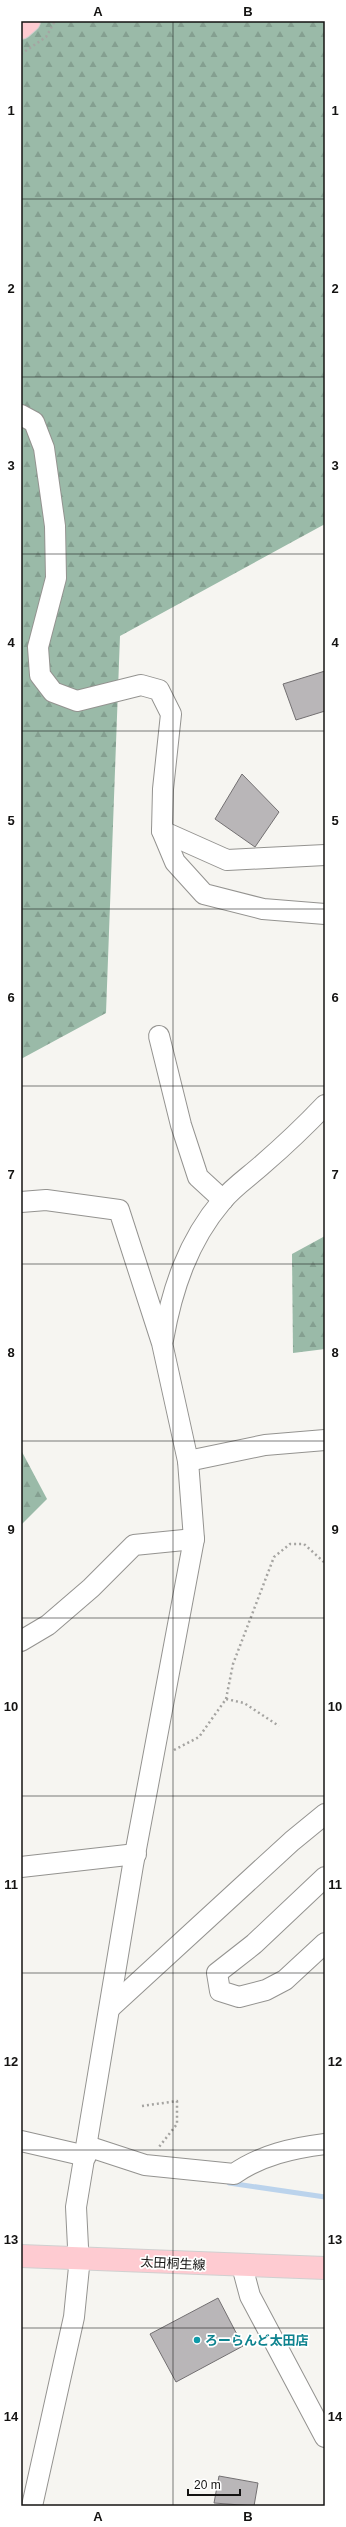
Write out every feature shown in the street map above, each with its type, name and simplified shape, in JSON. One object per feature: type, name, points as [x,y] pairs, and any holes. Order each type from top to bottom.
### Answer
[{"type":"main road","points":[[21,28],[29,21]]},
{"type":"main road","name":"太田桐生線","points":[[21,2256],[242,2266],[325,2268]]},
{"type":"street","points":[[21,415],[34,422],[44,448],[55,526],[56,578],[38,646],[40,675],[53,692],[77,701],[141,685],[159,690],[171,714],[163,788],[162,831],[175,862],[204,894],[263,909],[325,914]]},
{"type":"street","points":[[162,831],[227,860],[325,855]]},
{"type":"street","points":[[160,1036],[181,1125],[198,1177],[223,1200]]},
{"type":"street","points":[[162,1343],[169,1305],[187,1254],[208,1220],[223,1200],[292,1139],[325,1105]]},
{"type":"street","points":[[21,1202],[46,1200],[119,1210],[162,1343],[188,1461],[194,1539],[152,1762],[76,2207],[79,2258],[74,2317],[32,2506]]},
{"type":"street","points":[[188,1461],[265,1446],[325,1440]]},
{"type":"street","points":[[21,1641],[48,1625],[91,1588],[134,1545],[194,1539]]},
{"type":"street","points":[[110,2008],[292,1841],[325,1814]]},
{"type":"street","points":[[21,1867],[136,1854]]},
{"type":"street","points":[[325,1877],[254,1944],[217,1973],[220,1991],[239,1997],[266,1990],[285,1980],[325,1943]]},
{"type":"street","points":[[21,2141],[86,2151],[145,2165],[234,2174],[270,2155],[325,2144]]},
{"type":"street","points":[[242,2266],[250,2296],[325,2437]]},
{"type":"path","points":[[152,1762],[199,1737],[226,1699],[233,1664],[274,1557],[290,1544],[304,1544],[325,1563]]},
{"type":"path","points":[[226,1699],[244,1703],[279,1726]]},
{"type":"path","points":[[142,2106],[177,2102],[177,2124],[145,2165]]},
{"type":"green space","points":[[21,21],[325,21],[325,524],[120,636],[106,1013],[21,1059]]},
{"type":"green space","points":[[325,1236],[325,1349],[293,1353],[292,1254]]},
{"type":"green space","points":[[21,1450],[47,1499],[21,1525]]},
{"type":"building","points":[[325,671],[325,711],[296,720],[283,684]]},
{"type":"building","points":[[242,774],[279,812],[255,847],[215,819]]},
{"type":"building","name":"ろーらんど太田店","points":[[218,2298],[243,2346],[176,2382],[150,2334]]},
{"type":"building","points":[[219,2476],[258,2483],[254,2506],[214,2503]]},
{"type":"waterway","points":[[229,2183],[325,2197]]},
{"type":"place","name":"ろーらんど太田店","points":[[197,2340]]}]
